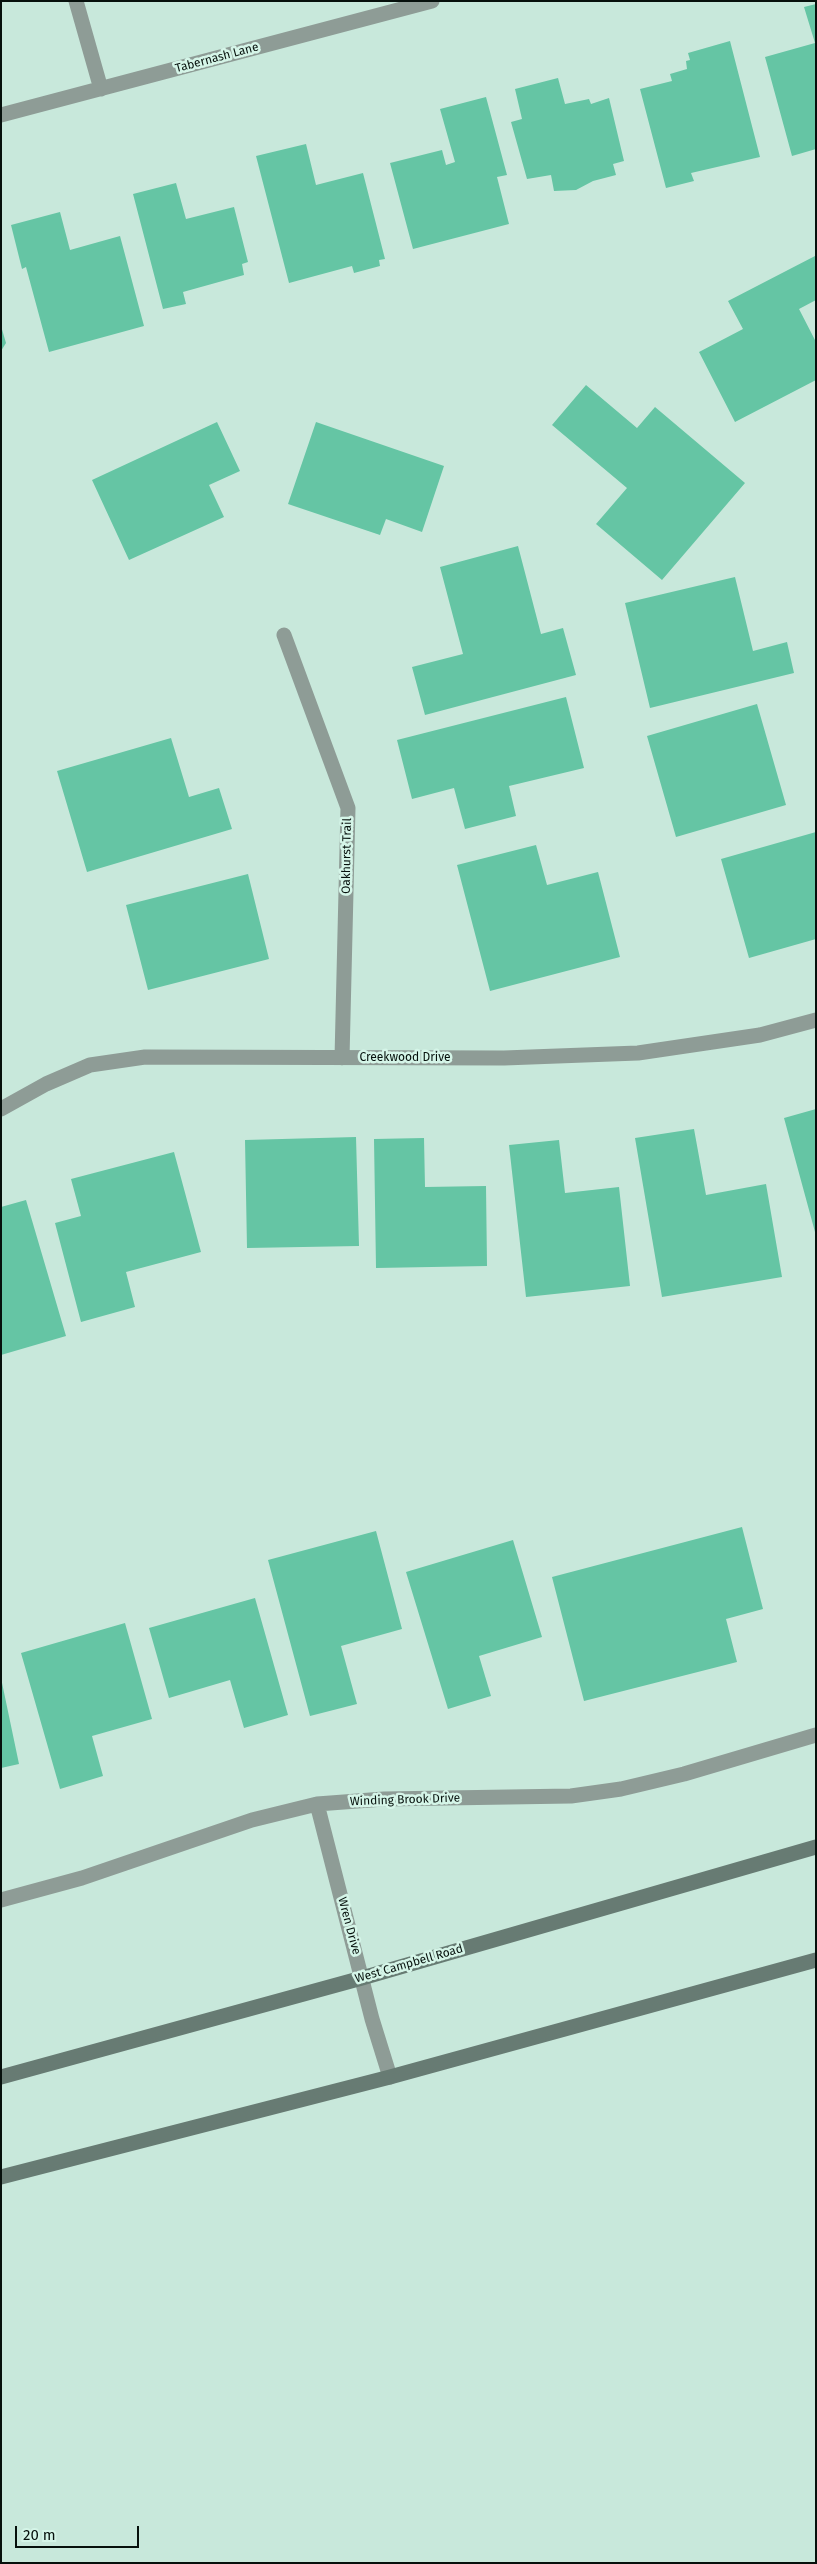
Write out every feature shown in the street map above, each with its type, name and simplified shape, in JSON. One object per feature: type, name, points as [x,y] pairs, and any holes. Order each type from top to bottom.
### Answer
[{"type":"main road","name":"West Campbell Road","points":[[1,2077],[362,1978],[816,1847]]},
{"type":"main road","points":[[1,2177],[390,2077],[816,1960]]},
{"type":"street","points":[[76,1],[101,89]]},
{"type":"street","name":"Tabernash Lane","points":[[1,116],[432,1]]},
{"type":"street","name":"Oakhurst Trail","points":[[284,635],[348,808],[342,1058]]},
{"type":"street","name":"Creekwood Drive","points":[[1,1109],[46,1084],[90,1065],[144,1057],[504,1058],[638,1053],[760,1035],[816,1020]]},
{"type":"street","name":"Winding Brook Drive","points":[[1,1900],[82,1878],[252,1820],[317,1804],[384,1798],[579,1795],[621,1789],[684,1774],[816,1735]]},
{"type":"street","name":"Wren Drive","points":[[317,1804],[390,2077]]},
{"type":"building","points":[[816,4],[816,149],[792,156],[765,57],[815,43],[804,7]]},
{"type":"building","points":[[730,41],[760,157],[691,173],[694,181],[666,188],[640,89],[672,81],[670,74],[687,69],[686,61],[690,60],[688,53]]},
{"type":"building","points":[[558,78],[565,104],[589,99],[591,104],[609,98],[624,161],[613,164],[616,175],[593,181],[576,190],[554,191],[551,175],[527,179],[511,122],[522,119],[515,89]]},
{"type":"building","points":[[486,97],[507,175],[497,177],[509,224],[413,249],[390,163],[442,150],[446,165],[455,162],[440,109]]},
{"type":"building","points":[[306,144],[316,185],[363,173],[385,259],[379,260],[380,266],[354,273],[352,266],[289,283],[256,156]]},
{"type":"building","points":[[176,183],[186,219],[234,207],[248,262],[242,264],[244,275],[183,292],[186,304],[163,309],[133,194]]},
{"type":"building","points":[[60,212],[70,250],[120,236],[144,326],[49,352],[26,267],[22,269],[11,225]]},
{"type":"building","points":[[815,256],[816,300],[799,309],[816,342],[816,380],[735,422],[699,352],[743,329],[728,301]]},
{"type":"building","points":[[1,326],[6,343],[1,351]]},
{"type":"building","points":[[586,385],[637,428],[655,407],[745,483],[662,580],[596,524],[627,488],[552,425]]},
{"type":"building","points":[[217,422],[240,471],[209,485],[224,517],[129,560],[92,480]]},
{"type":"building","points":[[316,422],[444,466],[422,532],[386,519],[380,535],[288,504]]},
{"type":"building","points":[[518,546],[541,634],[563,628],[576,675],[425,715],[412,667],[463,654],[440,567]]},
{"type":"building","points":[[735,577],[753,651],[787,642],[794,673],[650,708],[625,603]]},
{"type":"building","points":[[566,697],[584,768],[509,786],[516,816],[465,829],[454,788],[412,799],[397,740]]},
{"type":"building","points":[[757,704],[786,805],[676,837],[647,736]]},
{"type":"building","points":[[171,738],[189,797],[219,788],[232,829],[87,872],[57,771]]},
{"type":"building","points":[[816,832],[816,939],[749,958],[721,859]]},
{"type":"building","points":[[536,845],[547,885],[598,872],[620,957],[490,991],[457,865]]},
{"type":"building","points":[[248,874],[269,959],[148,990],[126,905]]},
{"type":"building","points":[[816,1109],[816,1232],[815,1232],[784,1118]]},
{"type":"building","points":[[694,1129],[706,1195],[766,1184],[782,1277],[662,1297],[635,1138]]},
{"type":"building","points":[[356,1137],[359,1246],[247,1248],[245,1140]]},
{"type":"building","points":[[424,1138],[425,1187],[486,1186],[487,1266],[376,1268],[374,1139]]},
{"type":"building","points":[[559,1140],[565,1193],[619,1187],[630,1286],[526,1297],[509,1145]]},
{"type":"building","points":[[174,1152],[201,1252],[126,1272],[135,1307],[81,1322],[55,1223],[81,1216],[71,1179]]},
{"type":"building","points":[[26,1200],[66,1336],[1,1355],[1,1207]]},
{"type":"building","points":[[742,1527],[763,1609],[726,1619],[737,1662],[584,1701],[552,1577]]},
{"type":"building","points":[[376,1531],[402,1629],[341,1646],[357,1704],[310,1716],[268,1560]]},
{"type":"building","points":[[513,1540],[542,1637],[479,1656],[491,1696],[448,1709],[406,1572]]},
{"type":"building","points":[[255,1598],[288,1715],[244,1728],[230,1680],[169,1698],[149,1628]]},
{"type":"building","points":[[125,1623],[152,1719],[92,1736],[103,1776],[60,1789],[21,1653]]},
{"type":"building","points":[[1,1678],[19,1764],[1,1768]]}]
